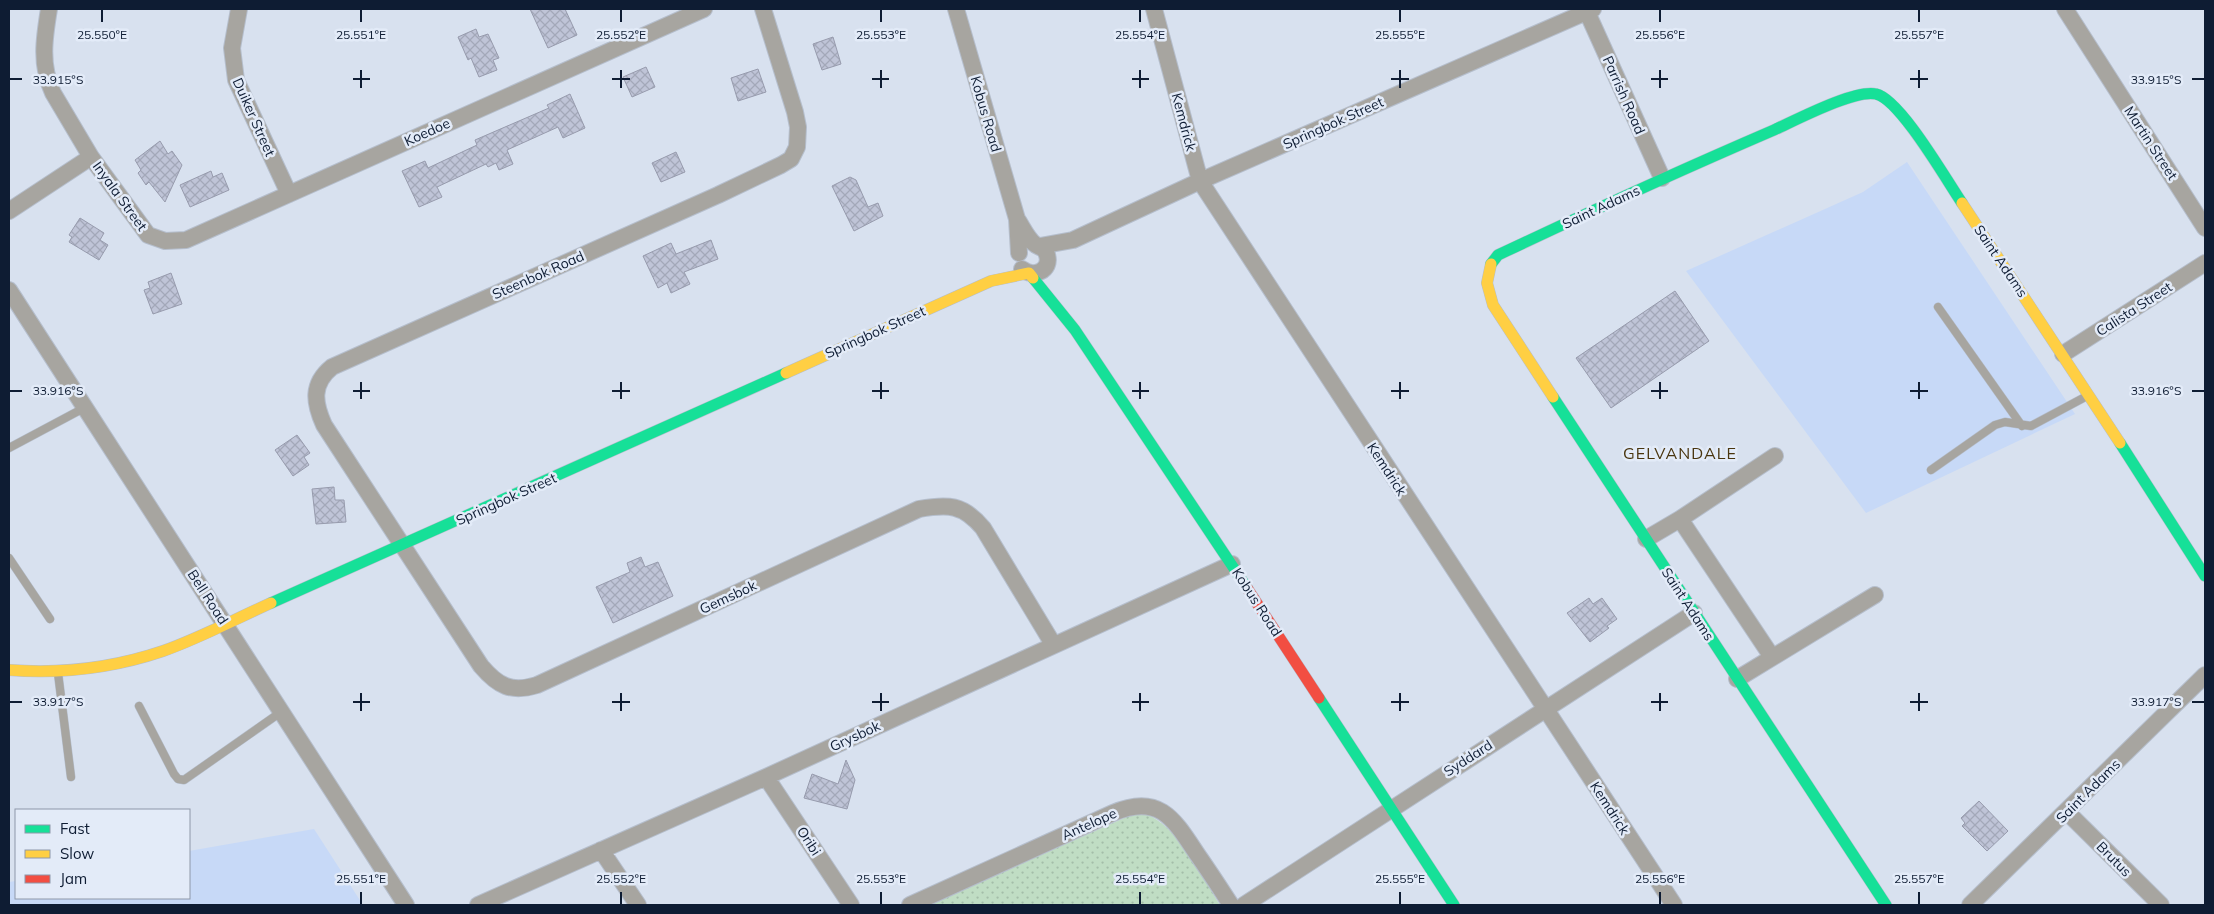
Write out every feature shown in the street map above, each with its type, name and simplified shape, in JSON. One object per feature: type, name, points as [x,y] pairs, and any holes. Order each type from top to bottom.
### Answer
[{"type":"street","name":"Inyala Street","points":[[49,9],[43,48],[48,83],[92,157],[148,234]]},
{"type":"street","name":"Duiker Street","points":[[239,9],[232,48],[236,80],[288,194]]},
{"type":"street","name":"Koedoe","points":[[148,234],[165,241],[181,241],[704,9]]},
{"type":"street","name":"Steenbok Road","points":[[404,545],[324,426],[318,412],[316,400],[316,390],[322,375],[332,367],[353,357],[767,173],[791,159],[797,147],[798,126],[763,9]]},
{"type":"street","name":"Kobus Road","points":[[956,9],[1017,219]]},
{"type":"street","name":"Kemdrick","points":[[1154,9],[1200,181],[1674,905]]},
{"type":"street","name":"Martin Street","points":[[2065,9],[2205,228]]},
{"type":"street","name":"Springbok Street","points":[[1073,240],[1200,181],[1590,10]]},
{"type":"street","name":"Parrish Road","points":[[1590,10],[1662,178]]},
{"type":"street","name":"Saint Adams","points":[[1886,905],[1497,312],[1490,298],[1487,279],[1488,271],[1498,255],[1662,178],[1859,93],[1880,94],[1896,106],[1908,123],[2063,354],[2205,576]]},
{"type":"street","name":"Inyala Street","points":[[9,211],[92,157]]},
{"type":"street","points":[[1017,219],[1046,253],[1040,268],[1054,302]]},
{"type":"street","points":[[1017,219],[1020,268],[1040,268],[1073,240]]},
{"type":"street","points":[[991,281],[1026,246],[1073,240]]},
{"type":"street","name":"Calista Street","points":[[2063,354],[2205,263]]},
{"type":"street","name":"Springbok Street","points":[[9,670],[32,673],[58,672],[112,665],[140,658],[225,624],[404,545],[991,281],[1040,268]]},
{"type":"street","name":"Bell Road","points":[[9,290],[406,905]]},
{"type":"street","name":"Kobus Road","points":[[1054,302],[1232,564],[1454,905]]},
{"type":"street","points":[[1646,539],[1680,520],[1775,456]]},
{"type":"street","name":"Gemsbok","points":[[404,545],[481,666],[500,683],[515,689],[522,690],[537,685],[919,509],[939,506],[950,506],[962,510],[974,517],[984,528],[1053,644]]},
{"type":"street","points":[[1680,520],[1772,657]]},
{"type":"street","name":"Grysbok","points":[[478,905],[766,777],[1053,644],[1232,564]]},
{"type":"street","points":[[1737,679],[1875,594]]},
{"type":"street","name":"Syddard","points":[[1244,905],[1694,613]]},
{"type":"street","name":"Saint Adams","points":[[1970,905],[2205,675]]},
{"type":"street","name":"Oribi","points":[[766,777],[852,905]]},
{"type":"street","name":"Antelope","points":[[910,905],[1126,807],[1145,806],[1163,812],[1179,826],[1231,905]]},
{"type":"street","name":"Brutus","points":[[2067,812],[2162,905]]},
{"type":"street","points":[[601,850],[638,905]]},
{"type":"lane","points":[[1938,307],[2022,426]]},
{"type":"lane","points":[[1930,470],[1996,425],[2005,422],[2022,426],[2036,424],[2089,395]]},
{"type":"lane","points":[[9,448],[84,408]]},
{"type":"lane","points":[[9,558],[50,618]]},
{"type":"lane","points":[[58,672],[71,777]]},
{"type":"lane","points":[[139,706],[174,774],[178,779],[184,780],[281,712]]},
{"type":"shaded area","points":[[1907,162],[2075,414],[1866,513],[1686,271],[1863,192]]},
{"type":"shaded area","points":[[314,829],[363,905],[9,905],[9,882],[15,881],[15,899],[190,899],[190,851]]},
{"type":"green space","points":[[1146,814],[1169,830],[1179,841],[1220,905],[928,905],[1131,815]]},
{"type":"building","points":[[530,9],[565,9],[577,35],[548,48]]},
{"type":"building","points":[[476,29],[479,37],[488,34],[499,58],[493,60],[497,70],[479,77],[471,58],[468,60],[458,37]]},
{"type":"building","points":[[833,37],[841,64],[822,70],[813,44]]},
{"type":"building","points":[[646,67],[655,87],[632,97],[623,77]]},
{"type":"building","points":[[758,69],[766,92],[738,101],[731,78]]},
{"type":"building","points":[[570,94],[585,128],[563,138],[558,127],[507,150],[513,164],[499,170],[496,163],[488,167],[486,164],[437,187],[442,197],[419,207],[402,171],[425,161],[428,168],[477,145],[475,140],[549,108],[547,105]]},
{"type":"building","points":[[160,141],[168,154],[172,151],[182,165],[165,202],[149,182],[146,185],[138,173],[141,170],[135,160]]},
{"type":"building","points":[[676,152],[685,172],[661,182],[652,163]]},
{"type":"building","points":[[211,171],[213,177],[222,173],[229,190],[190,207],[180,185]]},
{"type":"building","points":[[850,177],[856,180],[868,207],[878,203],[883,216],[854,231],[832,186]]},
{"type":"building","points":[[80,218],[104,233],[100,240],[108,245],[99,260],[69,242],[72,237],[69,235]]},
{"type":"building","points":[[711,240],[718,259],[684,272],[690,284],[671,293],[667,283],[658,288],[643,256],[671,243],[676,254]]},
{"type":"building","points":[[171,273],[182,304],[153,314],[144,290],[150,288],[148,282]]},
{"type":"building","points":[[1675,291],[1709,341],[1611,408],[1576,358]]},
{"type":"building","points":[[297,435],[310,453],[304,457],[309,465],[293,476],[275,450]]},
{"type":"building","points":[[334,487],[335,500],[344,500],[346,522],[316,524],[312,489]]},
{"type":"building","points":[[641,557],[645,567],[658,562],[673,596],[613,623],[596,587],[630,572],[627,563]]},
{"type":"building","points":[[1589,598],[1593,604],[1602,598],[1617,619],[1607,626],[1609,628],[1590,642],[1567,613]]},
{"type":"building","points":[[846,760],[855,780],[847,809],[804,798],[812,774],[838,784]]},
{"type":"building","points":[[1979,801],[2008,831],[1987,851],[1962,826],[1965,823],[1961,818]]},
{"type":"traffic: fast","points":[[1491,264],[1498,255],[1635,191],[1825,106],[1866,94],[1876,94],[1886,99],[1897,110],[1922,142],[1962,203]]},
{"type":"traffic: fast","points":[[1033,278],[1075,330],[1247,588]]},
{"type":"traffic: fast","points":[[271,603],[786,373]]},
{"type":"traffic: fast","points":[[1553,397],[1886,905]]},
{"type":"traffic: fast","points":[[2120,443],[2205,576]]},
{"type":"traffic: fast","points":[[1319,698],[1454,905]]},
{"type":"traffic: slow","points":[[1962,203],[2120,443]]},
{"type":"traffic: slow","points":[[1491,264],[1487,283],[1493,305],[1553,397]]},
{"type":"traffic: slow","points":[[786,373],[991,281],[1029,273],[1033,278]]},
{"type":"traffic: slow","points":[[9,670],[68,670],[125,662],[177,646],[271,603]]},
{"type":"traffic: jam","points":[[1247,588],[1319,698]]},
{"type":"district","name":"GELVANDALE","points":[[1680,453]]}]
